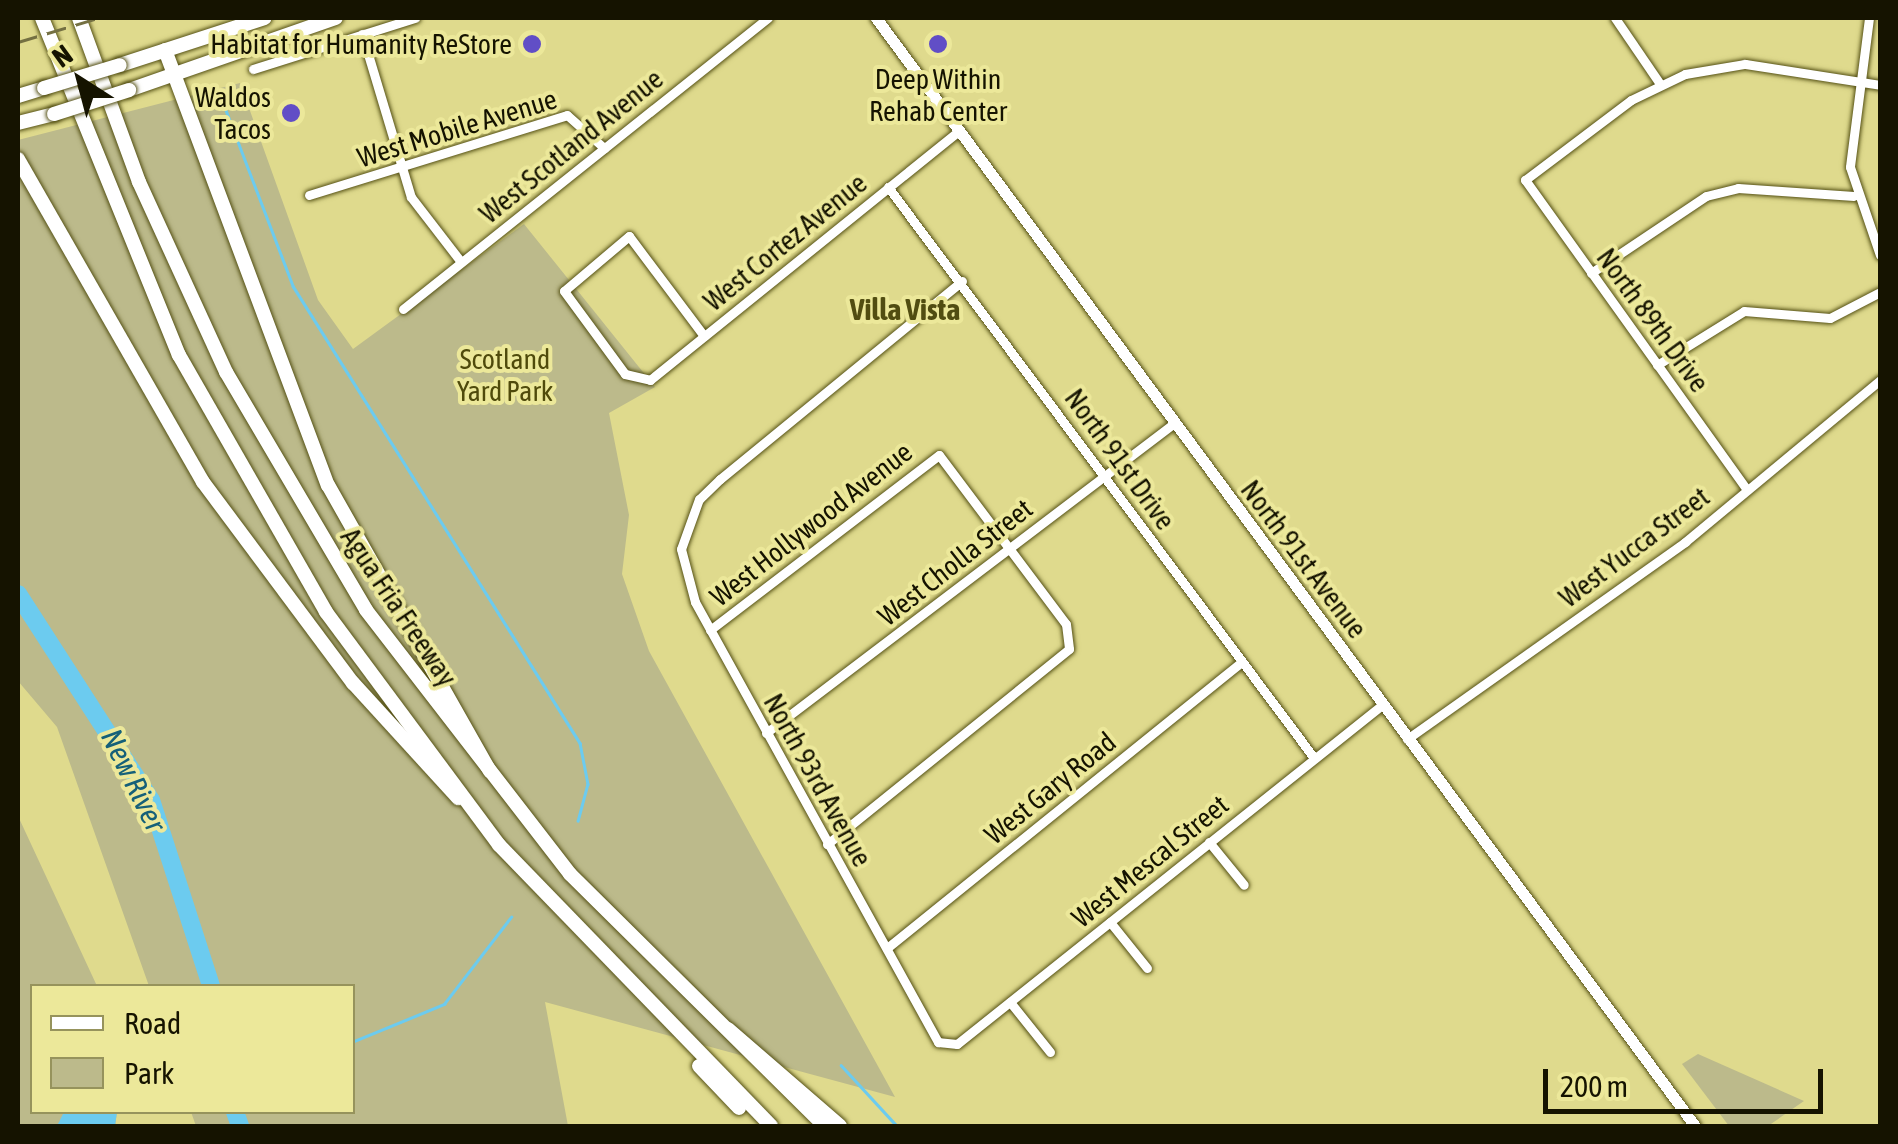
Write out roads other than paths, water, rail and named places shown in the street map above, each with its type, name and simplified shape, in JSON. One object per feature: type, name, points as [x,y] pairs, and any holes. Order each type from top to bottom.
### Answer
[{"type":"highway","points":[[42,18],[123,231],[248,485],[326,612],[470,807]]},
{"type":"highway","name":"Agua Fria Freeway","points":[[80,18],[139,182],[226,372],[366,610],[496,786],[713,1022],[825,1126]]},
{"type":"highway","points":[[18,96],[265,18]]},
{"type":"highway","points":[[18,123],[174,76],[336,18]]},
{"type":"highway","points":[[166,50],[328,485],[496,786]]},
{"type":"highway","points":[[18,158],[204,482],[404,745],[470,807],[760,1126]]},
{"type":"highway","points":[[713,1022],[750,1041],[840,1126]]},
{"type":"highway","points":[[687,1049],[772,1126]]},
{"type":"main road","name":"North 91st Avenue","points":[[876,18],[1172,424],[1695,1126]]},
{"type":"street","points":[[253,70],[415,18]]},
{"type":"street","name":"West Scotland Avenue","points":[[402,309],[768,18]]},
{"type":"street","points":[[1616,18],[1660,84],[1745,64],[1880,85]]},
{"type":"street","points":[[1869,18],[1854,196],[1880,256]]},
{"type":"street","points":[[362,34],[411,197],[462,262]]},
{"type":"street","name":"North 89th Drive","points":[[1660,84],[1525,180],[1744,487]]},
{"type":"street","name":"West Mobile Avenue","points":[[309,195],[567,115],[604,148]]},
{"type":"street","name":"West Cortez Avenue","points":[[704,336],[629,236],[564,291],[637,382],[704,336],[959,132]]},
{"type":"street","name":"North 91st Drive","points":[[888,187],[962,280],[1314,758]]},
{"type":"street","points":[[1591,272],[1706,196],[1738,188],[1854,196]]},
{"type":"street","name":"North 93rd Avenue","points":[[945,1048],[827,844],[687,584],[686,524],[720,479],[962,280]]},
{"type":"street","points":[[1657,365],[1744,311],[1830,318],[1880,292]]},
{"type":"street","name":"West Yucca Street","points":[[1408,739],[1696,533],[1744,487],[1880,380]]},
{"type":"street","name":"West Cholla Street","points":[[766,733],[1172,424]]},
{"type":"street","name":"West Hollywood Avenue","points":[[710,630],[939,455],[1008,546]]},
{"type":"street","points":[[827,844],[1072,638],[1008,546]]},
{"type":"street","name":"West Gary Road","points":[[887,948],[1242,662]]},
{"type":"street","name":"West Mescal Street","points":[[945,1048],[1010,1002],[1382,706]]},
{"type":"street","points":[[1209,842],[1244,885]]},
{"type":"street","points":[[1110,922],[1147,968]]},
{"type":"street","points":[[1010,1002],[1050,1052]]},
{"type":"water","points":[[63,1114],[117,1114],[115,1126],[57,1126]]},
{"type":"waterway","points":[[224,105],[293,286],[580,743],[588,784],[578,821]]},
{"type":"waterway","name":"New River","points":[[18,594],[151,800],[210,984]]},
{"type":"waterway","points":[[355,1041],[444,1004],[511,917]]},
{"type":"waterway","points":[[841,1065],[897,1126]]},
{"type":"waterway","name":"New River","points":[[236,1114],[240,1126]]},
{"type":"railway","points":[[18,42],[98,18]]},
{"type":"place","name":"Habitat for Humanity ReStore","points":[[532,44]]},
{"type":"place","name":"Deep Within Rehab Center","points":[[938,44]]},
{"type":"place","name":"Waldos Tacos","points":[[291,113]]},
{"type":"district","name":"Villa Vista","points":[[905,309]]},
{"type":"park label","name":"Scotland Yard Park","points":[[505,375]]}]
